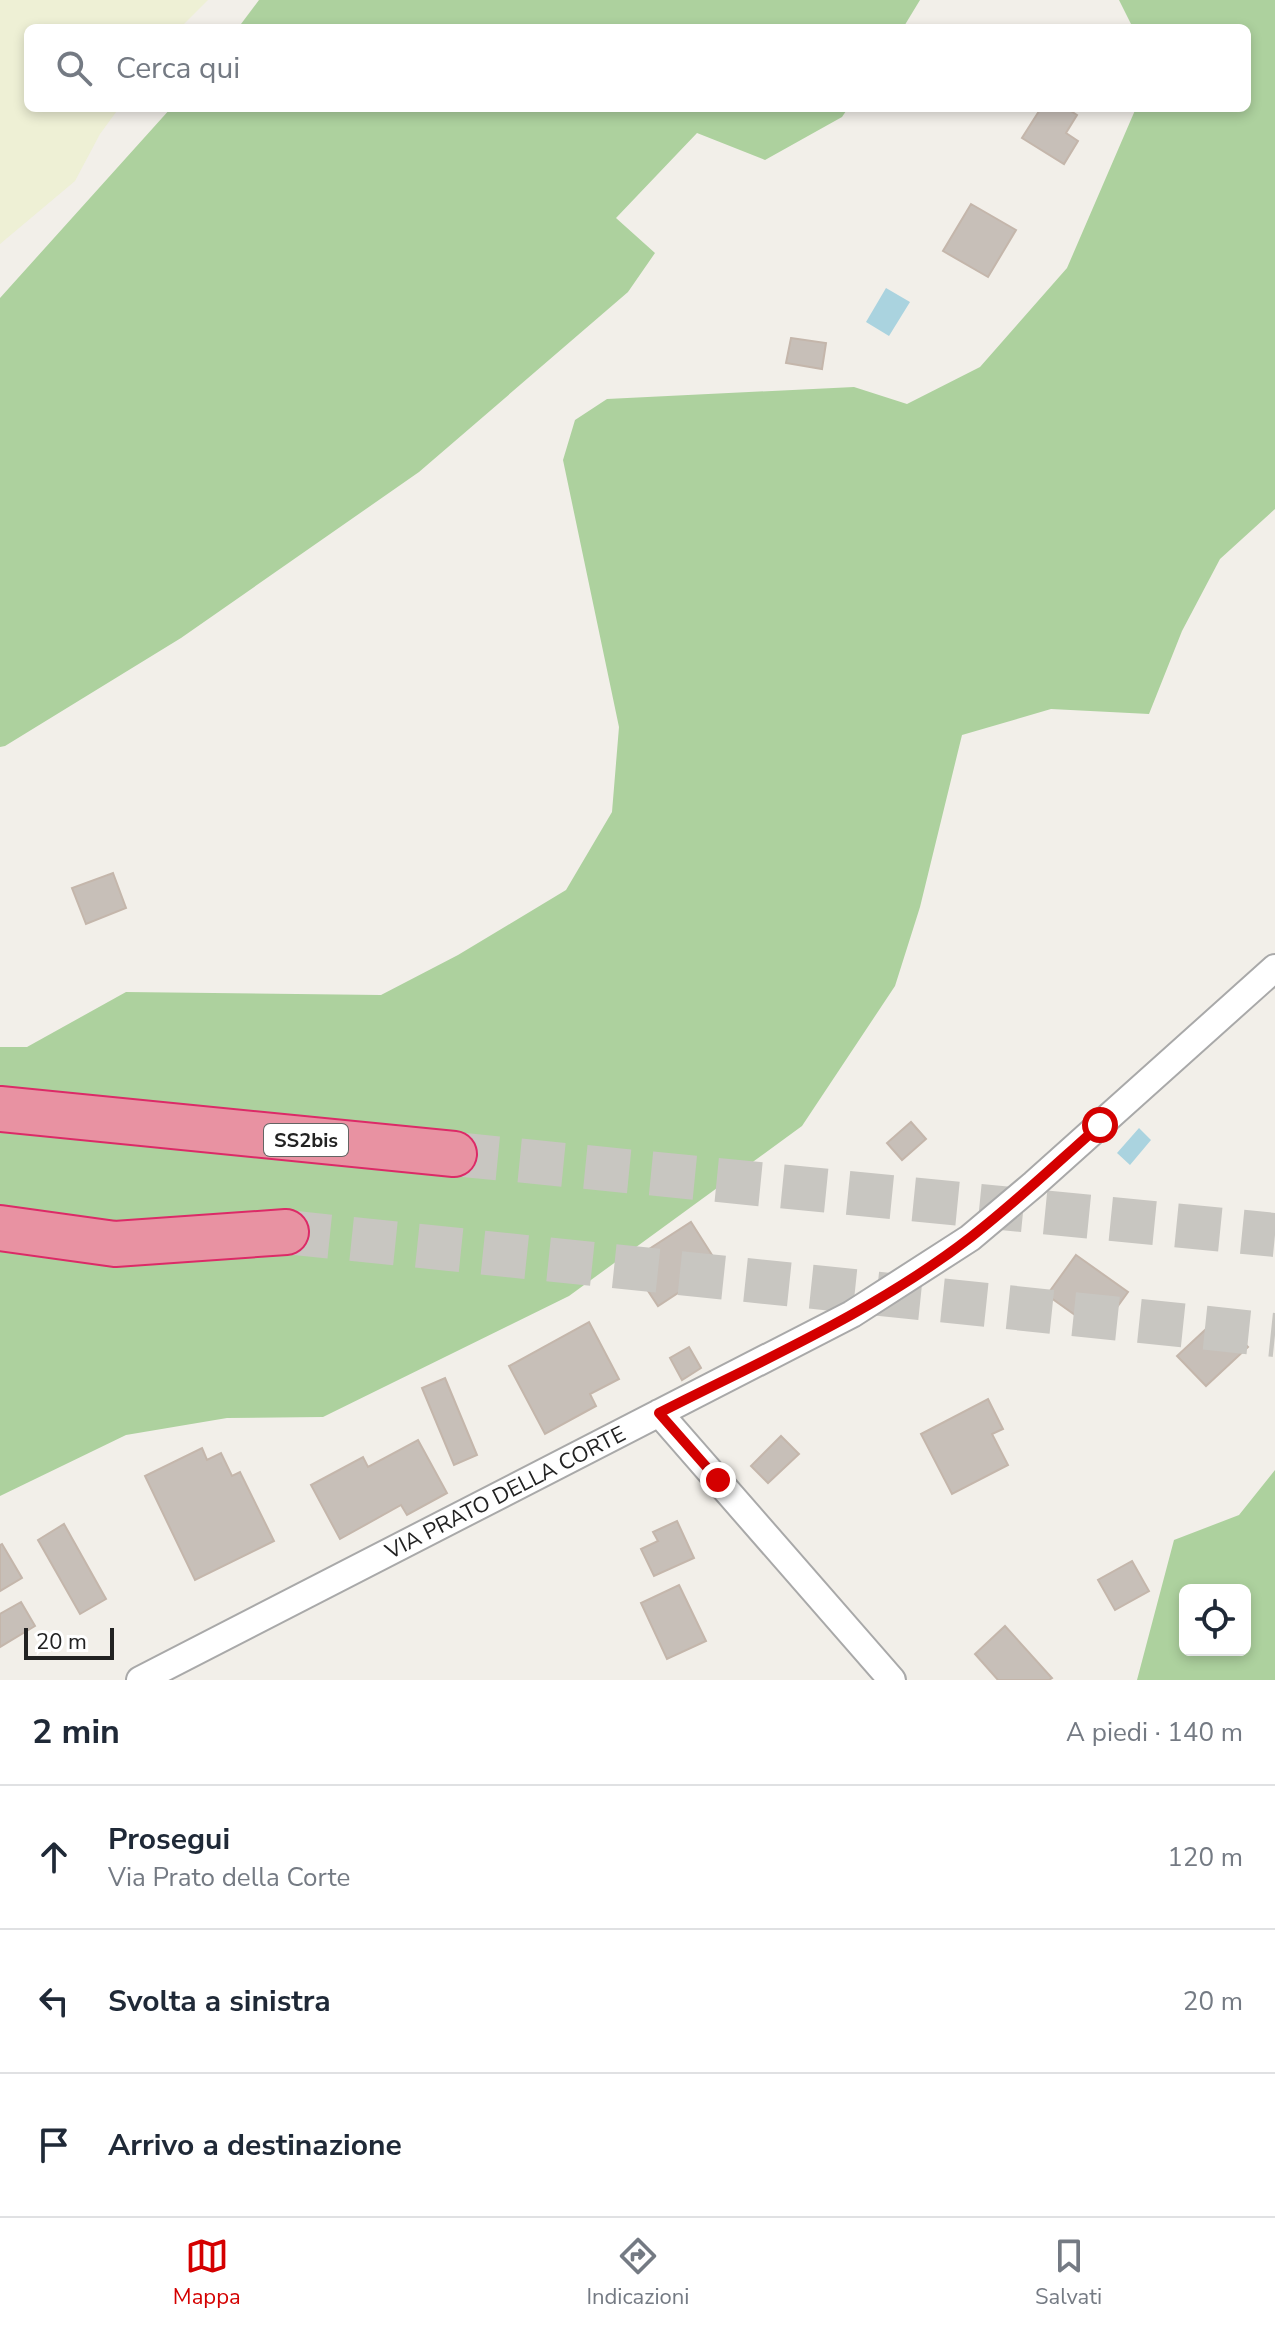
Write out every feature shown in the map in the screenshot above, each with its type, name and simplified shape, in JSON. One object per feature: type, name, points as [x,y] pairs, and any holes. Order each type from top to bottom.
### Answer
[{"type":"highway","name":"SS2bis","points":[[0,1109],[454,1154]]},
{"type":"highway","points":[[0,1228],[115,1244],[286,1232]]},
{"type":"street","name":"VIA PRATO DELLA CORTE","points":[[140,1680],[852,1314],[970,1238],[1275,968]]},
{"type":"street","points":[[659,1413],[892,1680]]},
{"type":"green space","points":[[0,0],[208,0],[184,24],[24,24],[24,112],[116,112],[100,134],[75,181],[0,244]]},
{"type":"green space","points":[[259,0],[920,0],[905,24],[241,24]]},
{"type":"green space","points":[[1119,0],[1275,0],[1275,509],[1220,559],[1182,631],[1149,714],[1051,709],[962,735],[920,907],[895,986],[802,1126],[569,1296],[323,1417],[227,1418],[126,1435],[0,1496],[0,1047],[27,1047],[126,992],[381,995],[458,955],[566,890],[612,812],[619,727],[563,460],[575,420],[607,399],[854,387],[907,404],[980,367],[1067,268],[1134,112],[1251,112],[1251,24],[1131,24]]},
{"type":"green space","points":[[167,112],[845,112],[842,117],[765,160],[697,133],[616,218],[655,253],[628,292],[419,472],[181,638],[0,747],[0,298]]},
{"type":"green space","points":[[1275,1470],[1275,1680],[1137,1680],[1174,1540],[1239,1515]]},
{"type":"water","points":[[886,288],[910,302],[889,336],[866,322]]},
{"type":"water","points":[[1139,1128],[1151,1140],[1130,1165],[1117,1153]]},
{"type":"building","points":[[1038,112],[1072,112],[1077,115],[1066,133],[1078,141],[1064,164],[1022,138]]},
{"type":"building","points":[[971,204],[1016,230],[988,277],[943,251]]},
{"type":"building","points":[[791,338],[826,343],[822,369],[786,363]]},
{"type":"building","points":[[113,873],[126,908],[86,924],[72,888]]},
{"type":"building","points":[[911,1122],[926,1139],[902,1160],[887,1143]]},
{"type":"building","points":[[691,1222],[719,1266],[658,1306],[629,1262]]},
{"type":"building","points":[[1076,1255],[1128,1292],[1099,1332],[1047,1295]]},
{"type":"building","points":[[1219,1317],[1248,1347],[1206,1386],[1177,1356]]},
{"type":"building","points":[[589,1322],[619,1379],[590,1394],[596,1406],[545,1434],[509,1366]]},
{"type":"building","points":[[689,1347],[701,1368],[682,1380],[670,1358]]},
{"type":"building","points":[[445,1378],[477,1455],[454,1465],[422,1388]]},
{"type":"building","points":[[988,1399],[1003,1429],[992,1434],[1008,1465],[952,1494],[921,1434]]},
{"type":"building","points":[[781,1436],[799,1454],[768,1483],[751,1466]]},
{"type":"building","points":[[418,1440],[447,1493],[407,1515],[401,1505],[340,1539],[311,1485],[363,1457],[368,1467]]},
{"type":"building","points":[[202,1448],[207,1460],[221,1453],[232,1476],[240,1472],[274,1541],[195,1580],[145,1476]]},
{"type":"building","points":[[677,1521],[694,1558],[654,1576],[641,1549],[658,1541],[653,1532]]},
{"type":"building","points":[[64,1524],[106,1599],[80,1614],[38,1540]]},
{"type":"building","points":[[0,1545],[22,1578],[0,1591]]},
{"type":"building","points":[[1132,1561],[1149,1591],[1115,1610],[1098,1580]]},
{"type":"building","points":[[679,1585],[706,1641],[667,1659],[641,1603]]},
{"type":"building","points":[[21,1602],[35,1626],[0,1647],[0,1614]]},
{"type":"building","points":[[1005,1626],[1052,1678],[998,1680],[975,1654]]},
{"type":"tunnel","points":[[454,1154],[1275,1235]]},
{"type":"tunnel","points":[[286,1232],[1275,1335]]},
{"type":"route","points":[[718,1480],[659,1413],[852,1314],[909,1279],[970,1238],[1100,1125]]}]
